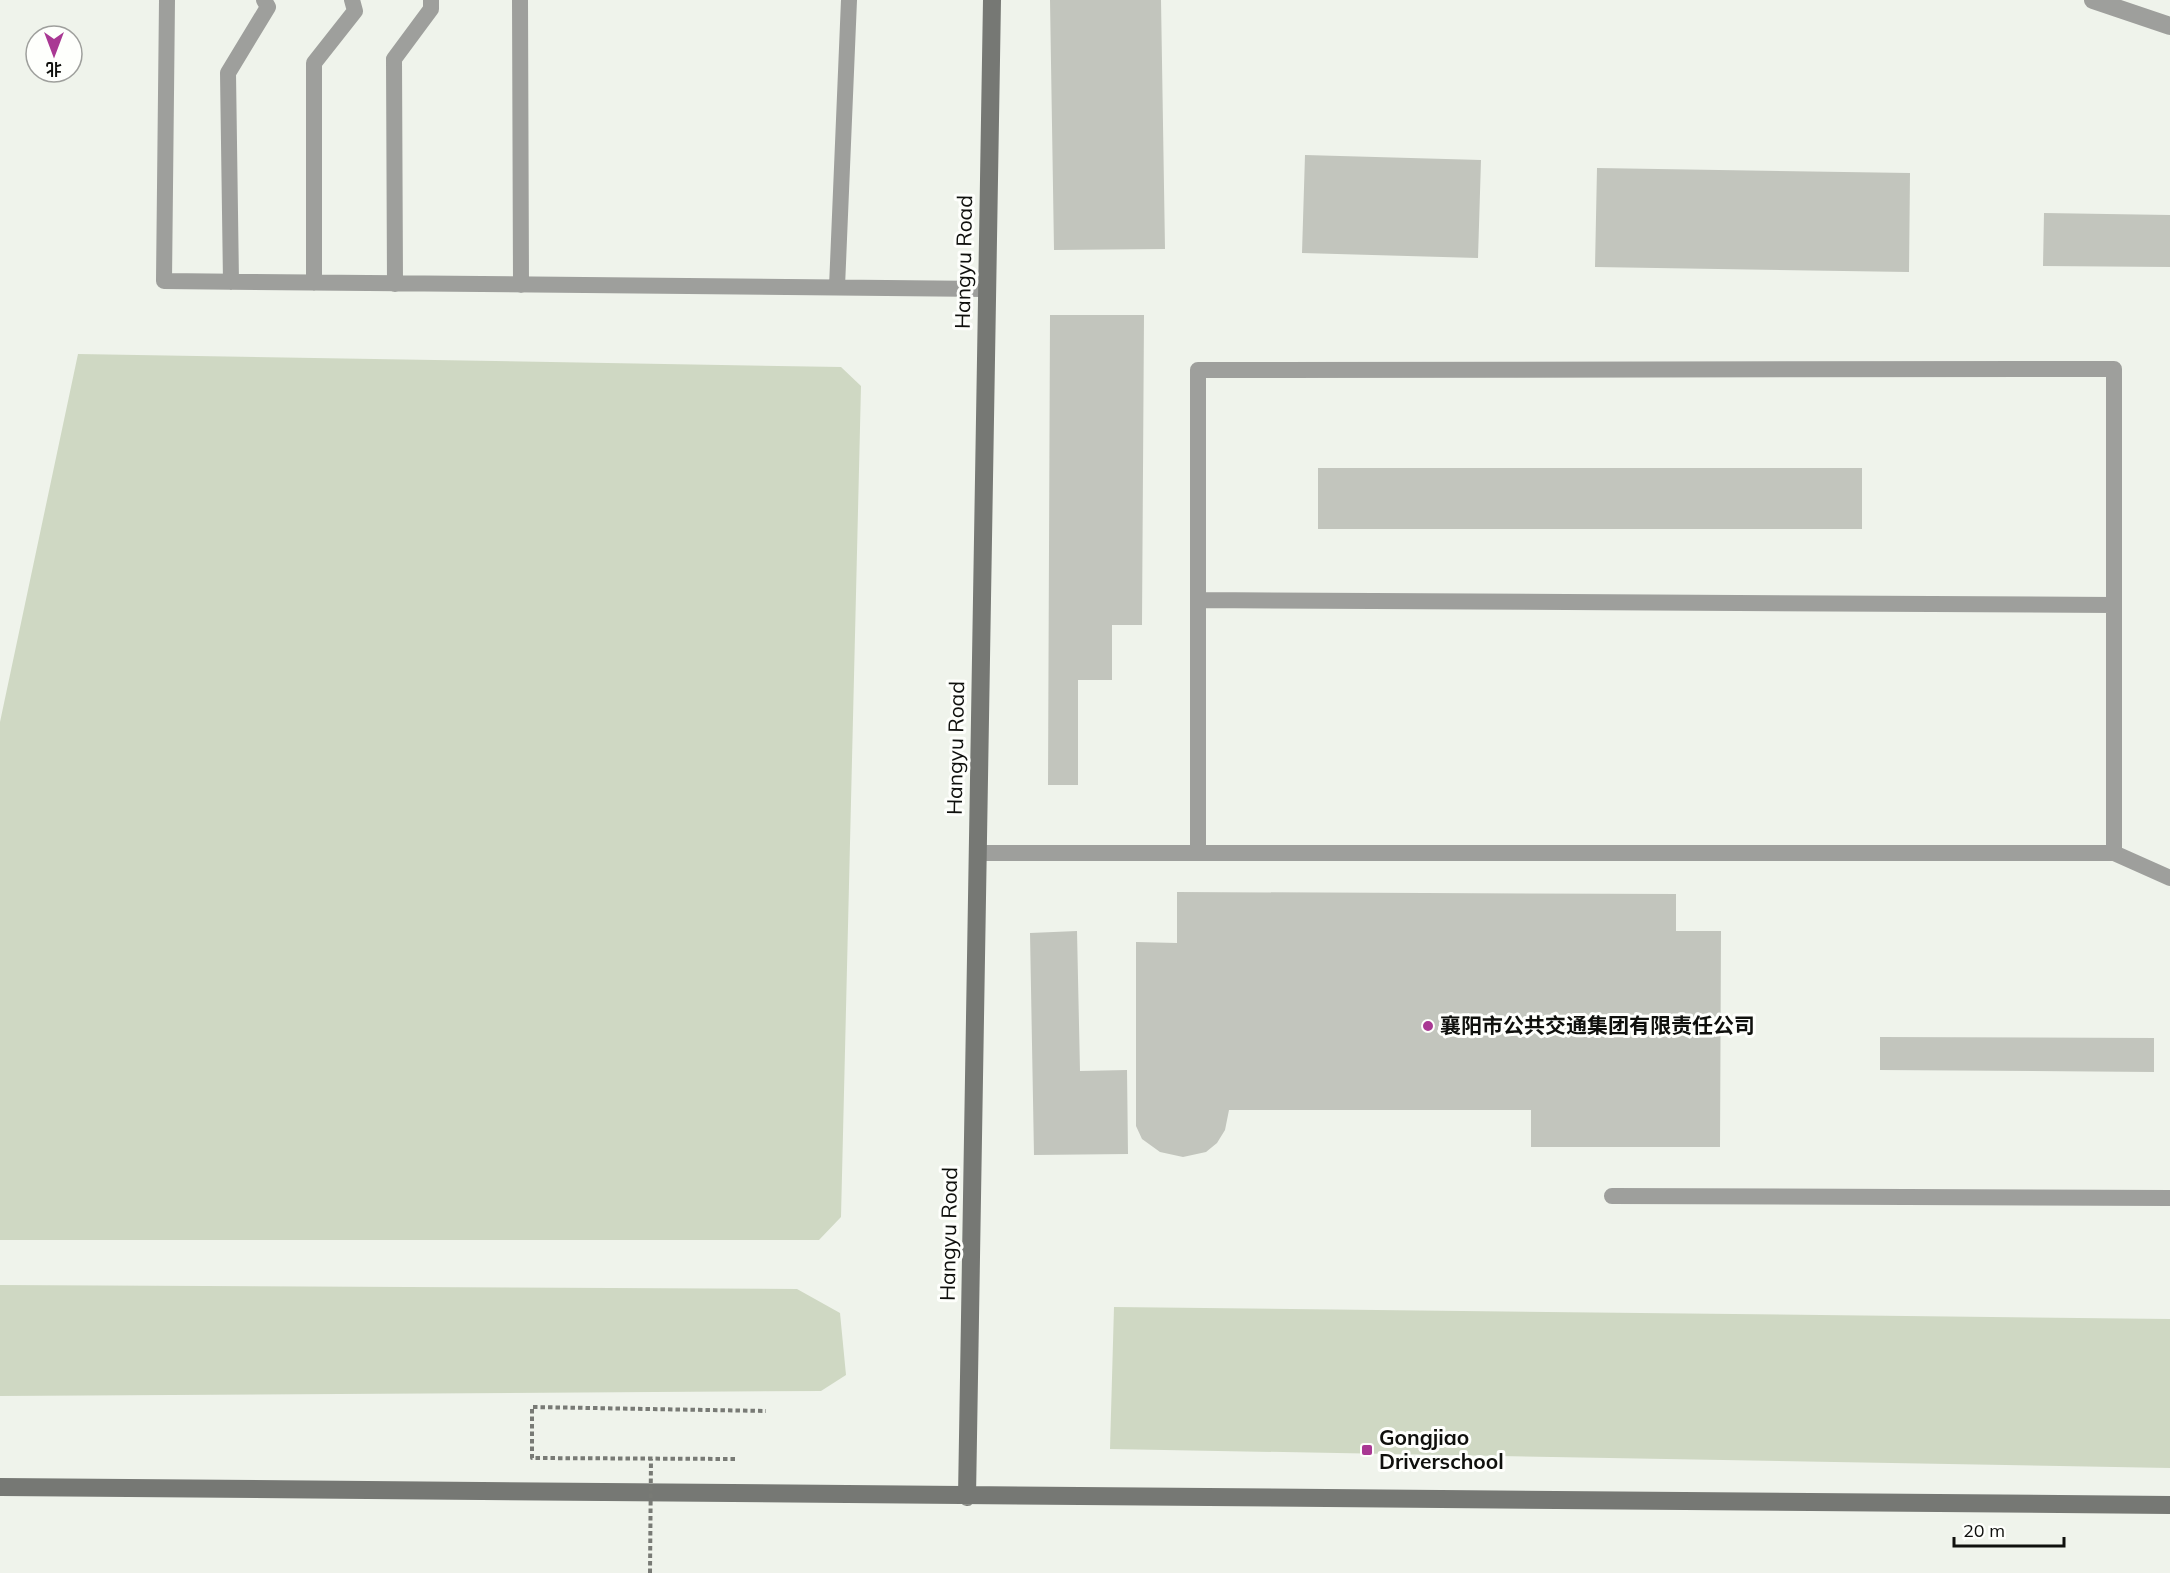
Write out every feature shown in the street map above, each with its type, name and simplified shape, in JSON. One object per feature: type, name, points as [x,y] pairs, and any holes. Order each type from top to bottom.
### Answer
[{"type":"street","name":"Hangyu Road","points":[[967,1497],[992,0]]},
{"type":"street","points":[[2093,0],[2170,26]]},
{"type":"street","points":[[0,1487],[967,1497],[2170,1505]]},
{"type":"lane","points":[[167,0],[164,281],[986,289]]},
{"type":"lane","points":[[231,282],[228,73],[268,7],[264,0]]},
{"type":"lane","points":[[314,282],[314,63],[355,11],[352,0]]},
{"type":"lane","points":[[395,284],[394,59],[431,9],[431,0]]},
{"type":"lane","points":[[520,0],[521,285]]},
{"type":"lane","points":[[837,287],[849,0]]},
{"type":"lane","points":[[1198,853],[1198,370],[2114,369],[2114,853]]},
{"type":"lane","points":[[1198,600],[2114,605]]},
{"type":"lane","points":[[977,853],[2114,853],[2170,878]]},
{"type":"lane","points":[[1612,1196],[2170,1198]]},
{"type":"path","points":[[735,1459],[532,1458],[532,1407],[766,1411]]},
{"type":"path","points":[[650,1573],[651,1459]]},
{"type":"green space","points":[[78,354],[841,367],[861,386],[841,1217],[819,1240],[0,1240],[0,722]]},
{"type":"green space","points":[[0,1285],[797,1289],[840,1313],[846,1375],[821,1391],[0,1396]]},
{"type":"green space","points":[[1114,1307],[2170,1319],[2170,1468],[1110,1449]]},
{"type":"building","points":[[1050,0],[1161,0],[1165,249],[1054,250]]},
{"type":"building","points":[[1305,155],[1481,160],[1478,258],[1302,253]]},
{"type":"building","points":[[1597,168],[1910,173],[1909,272],[1595,267]]},
{"type":"building","points":[[2044,213],[2170,215],[2170,267],[2043,266]]},
{"type":"building","points":[[1050,315],[1144,315],[1142,625],[1112,625],[1112,680],[1078,680],[1078,785],[1048,785]]},
{"type":"building","points":[[1318,468],[1862,468],[1862,529],[1318,529]]},
{"type":"building","name":"襄阳市公共交通集团有限责任公司","points":[[1177,892],[1676,894],[1676,931],[1721,931],[1720,1147],[1531,1147],[1531,1110],[1229,1110],[1225,1130],[1217,1143],[1206,1152],[1183,1157],[1160,1152],[1142,1139],[1136,1126],[1136,942],[1177,943]]},
{"type":"building","points":[[1077,931],[1080,1071],[1127,1070],[1128,1154],[1034,1155],[1030,933]]},
{"type":"building","points":[[1880,1037],[2154,1038],[2154,1072],[1880,1070]]},
{"type":"place","name":"襄阳市公共交通集团有限责任公司","points":[[1428,1026]]},
{"type":"place","name":"Gongjiao Driverschool","points":[[1367,1450]]}]
